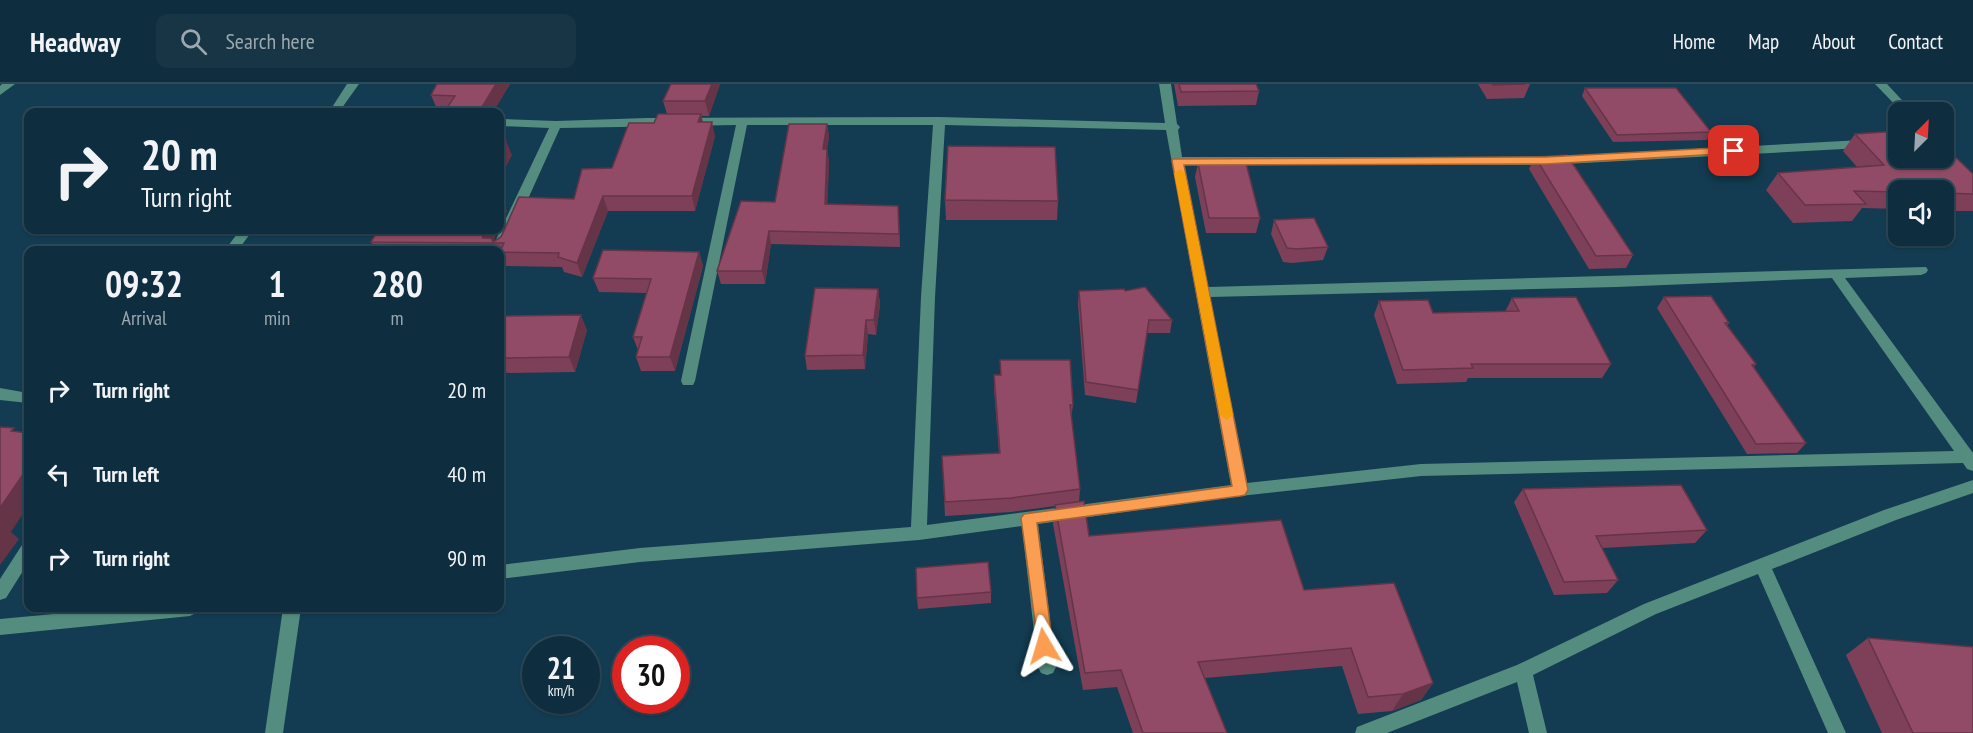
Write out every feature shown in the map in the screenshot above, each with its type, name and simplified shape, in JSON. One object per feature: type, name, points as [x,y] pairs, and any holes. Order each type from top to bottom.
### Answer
[{"type":"street","points":[[0,92],[9,84]]},
{"type":"street","points":[[337,108],[353,84]]},
{"type":"street","points":[[1166,84],[1174,127],[1177,161],[1204,292],[1240,490]]},
{"type":"street","points":[[1881,84],[1898,102]]},
{"type":"street","points":[[504,122],[556,125],[648,122],[939,121],[1174,127]]},
{"type":"street","points":[[919,533],[928,297],[939,121]]},
{"type":"street","points":[[688,381],[742,123]]},
{"type":"street","points":[[500,246],[556,125]]},
{"type":"street","points":[[1177,161],[1546,161],[1888,143]]},
{"type":"street","points":[[234,246],[244,234]]},
{"type":"street","points":[[1204,292],[1616,282],[1921,270]]},
{"type":"street","points":[[1835,273],[1970,461]]},
{"type":"street","points":[[0,394],[24,398]]},
{"type":"street","points":[[504,572],[640,555],[919,533],[1240,490],[1421,470],[1970,461]]},
{"type":"street","points":[[1364,733],[1523,671],[1650,609],[1890,515],[1973,486]]},
{"type":"street","points":[[1029,518],[1047,667]]},
{"type":"street","points":[[0,592],[24,556]]},
{"type":"street","points":[[1762,565],[1837,733]]},
{"type":"street","points":[[0,627],[150,612]]},
{"type":"street","points":[[274,733],[291,612]]},
{"type":"street","points":[[1523,671],[1538,733]]},
{"type":"building","points":[[437,84],[496,84],[481,108],[447,108],[455,96],[431,95]]},
{"type":"building","points":[[671,84],[712,84],[705,101],[663,101]]},
{"type":"building","points":[[1179,84],[1256,84],[1259,91],[1181,92]]},
{"type":"building","points":[[1585,88],[1676,88],[1711,132],[1617,135]]},
{"type":"building","points":[[658,114],[701,114],[698,122],[712,122],[692,196],[603,196],[577,263],[558,257],[559,253],[504,252],[504,243],[371,242],[376,234],[483,234],[483,238],[491,238],[493,242],[504,234],[519,197],[574,199],[582,169],[612,168],[629,123],[654,123]]},
{"type":"building","points":[[789,124],[827,124],[823,149],[827,149],[825,204],[898,206],[899,234],[769,231],[762,271],[717,271],[741,201],[775,202]]},
{"type":"building","points":[[1888,132],[1888,168],[1954,168],[1954,156],[1973,174],[1973,194],[1954,193],[1954,180],[1888,180],[1888,192],[1854,191],[1866,204],[1805,205],[1778,173],[1884,165],[1855,134]]},
{"type":"building","points":[[948,146],[1055,147],[1058,201],[945,200]]},
{"type":"building","points":[[1567,155],[1633,255],[1596,256],[1535,157]]},
{"type":"building","points":[[1198,163],[1246,163],[1260,218],[1209,218]]},
{"type":"building","points":[[1314,218],[1328,247],[1287,248],[1274,220]]},
{"type":"building","points":[[603,250],[699,252],[670,357],[636,357],[642,337],[633,337],[651,279],[593,278]]},
{"type":"building","points":[[1145,287],[1172,320],[1149,320],[1138,390],[1086,382],[1079,291],[1124,289],[1125,291]]},
{"type":"building","points":[[815,288],[878,289],[874,320],[866,320],[863,355],[805,356]]},
{"type":"building","points":[[1711,296],[1729,323],[1725,323],[1756,364],[1752,365],[1806,443],[1756,444],[1664,297]]},
{"type":"building","points":[[1576,297],[1611,364],[1471,364],[1473,368],[1403,370],[1379,301],[1428,300],[1433,313],[1519,311],[1512,298]]},
{"type":"building","points":[[581,315],[569,357],[504,358],[504,316]]},
{"type":"building","points":[[1000,360],[1070,360],[1073,405],[1070,405],[1080,489],[1011,498],[945,502],[942,456],[1000,453],[994,375],[1001,375]]},
{"type":"building","points":[[0,427],[14,428],[11,431],[24,433],[24,473],[0,508]]},
{"type":"building","points":[[1681,485],[1707,530],[1596,536],[1618,580],[1564,582],[1523,489]]},
{"type":"building","points":[[1084,501],[1089,536],[1281,520],[1304,590],[1394,583],[1433,683],[1403,694],[1368,697],[1351,648],[1198,662],[1227,733],[1143,733],[1121,670],[1085,673],[1055,505]]},
{"type":"building","points":[[988,562],[991,592],[917,598],[916,568]]},
{"type":"building","points":[[1868,638],[1973,647],[1973,733],[1913,733]]},
{"type":"slow traffic","points":[[1180,173],[1227,415]]},
{"type":"route","points":[[1044,646],[1029,518],[1240,490],[1204,292],[1177,161],[1546,161],[1734,151]]}]
